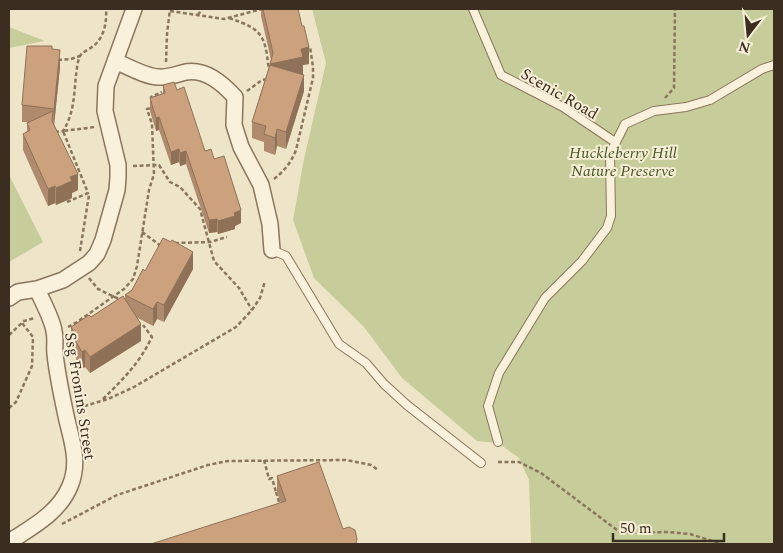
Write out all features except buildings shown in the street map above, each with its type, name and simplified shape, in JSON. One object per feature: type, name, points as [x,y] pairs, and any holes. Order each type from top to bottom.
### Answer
[{"type":"street","points":[[9,298],[18,292],[37,289],[63,280],[82,268],[97,254],[110,218],[117,190],[118,165],[105,111],[106,86],[134,9]]},
{"type":"street","points":[[115,61],[167,83],[188,72],[206,74],[219,81],[235,97],[234,125],[241,147],[261,185],[270,224],[272,250]]},
{"type":"street","name":"Ssg Fronins Street","points":[[9,542],[45,518],[63,498],[73,476],[75,463],[75,451],[65,412],[51,324],[37,289]]},
{"type":"lane","name":"Scenic Road","points":[[473,9],[502,75],[563,107],[615,142]]},
{"type":"lane","points":[[498,442],[488,406],[499,373],[545,298],[582,261],[608,228],[611,216],[610,154],[625,124],[654,110],[686,107],[710,100],[762,69],[774,65]]},
{"type":"lane","points":[[272,250],[286,256],[339,344],[366,363],[384,384],[407,405],[481,463]]},
{"type":"path","points":[[52,60],[71,59],[80,56],[94,46],[101,38],[105,26],[106,9]]},
{"type":"path","points":[[198,16],[202,9]]},
{"type":"path","points":[[154,102],[151,97],[167,83],[167,34],[170,10],[224,19],[262,9]]},
{"type":"path","points":[[654,110],[674,88],[675,9]]},
{"type":"path","points":[[229,18],[261,33],[266,46],[268,66],[272,75],[235,97]]},
{"type":"path","points":[[261,185],[271,181],[283,172],[292,160],[296,150],[314,67],[310,47],[305,48]]},
{"type":"path","points":[[67,202],[88,194],[63,131],[71,113],[80,56]]},
{"type":"path","points":[[9,335],[22,323],[32,318],[66,328],[124,289],[133,279],[154,174],[152,124],[147,109],[156,107]]},
{"type":"path","points":[[54,132],[86,128]]},
{"type":"path","points":[[143,166],[158,165],[170,182],[180,187],[200,210],[214,261],[239,288],[252,310]]},
{"type":"path","points":[[82,268],[78,261],[89,196]]},
{"type":"path","points":[[142,232],[163,248],[167,244]]},
{"type":"path","points":[[173,243],[210,242],[227,237]]},
{"type":"path","points":[[65,412],[108,399],[134,387],[161,373],[236,327],[260,298],[265,281]]},
{"type":"path","points":[[93,283],[98,288],[123,302]]},
{"type":"path","points":[[9,408],[16,402],[32,366],[33,337],[22,323]]},
{"type":"path","points":[[102,400],[133,368],[143,354],[152,337],[143,326]]},
{"type":"path","points":[[264,460],[269,479],[272,478],[282,510]]},
{"type":"path","points":[[45,518],[52,525],[59,525],[116,495],[172,476],[228,461],[346,460],[371,465],[378,470]]},
{"type":"path","points":[[498,462],[520,462],[541,473],[621,533],[668,532],[690,534],[722,544]]},
{"type":"path","points":[[276,492],[285,489]]},
{"type":"green space","name":"Huckleberry Hill Nature Preserve","points":[[312,9],[774,9],[774,544],[531,544],[529,480],[519,458],[498,443],[477,441],[402,378],[364,327],[314,278],[293,220],[304,159],[326,63]]},
{"type":"green space","points":[[9,27],[45,41],[9,48]]},
{"type":"green space","points":[[9,175],[43,242],[9,262]]}]
